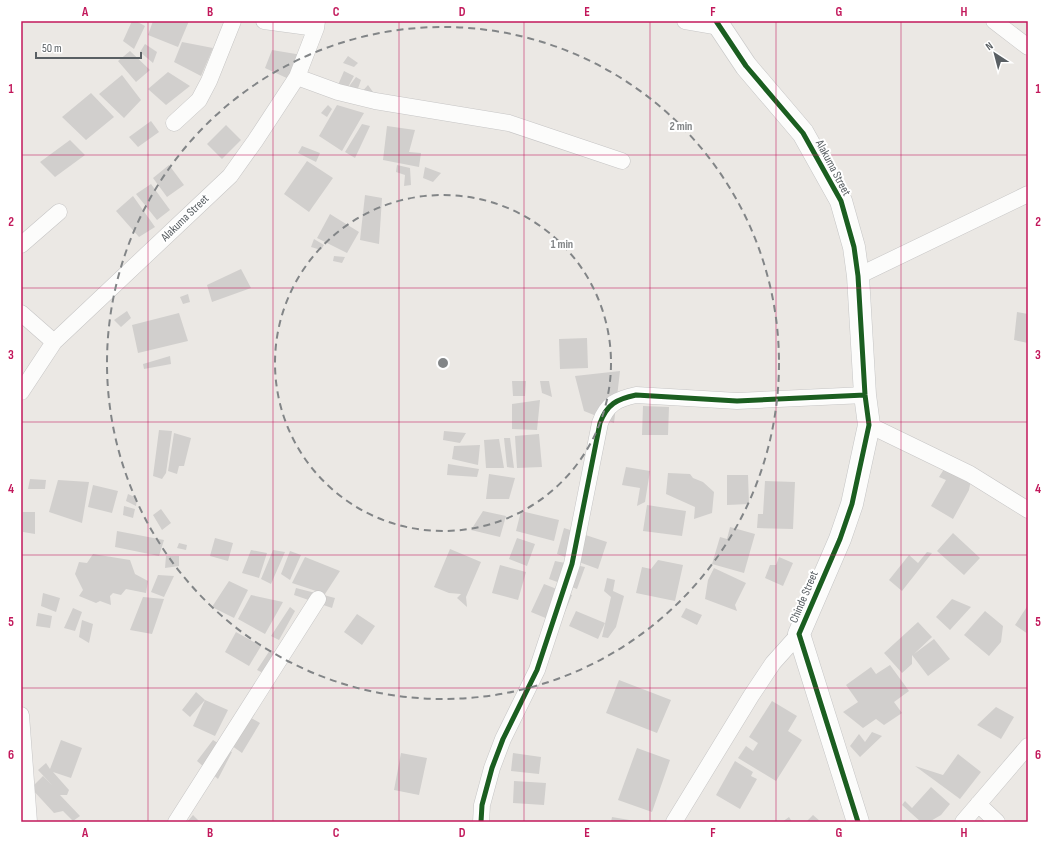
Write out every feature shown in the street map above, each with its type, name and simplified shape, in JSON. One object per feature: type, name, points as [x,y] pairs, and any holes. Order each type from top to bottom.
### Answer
[{"type":"street","points":[[174,123],[199,100],[209,81],[233,21]]},
{"type":"street","points":[[264,21],[316,25]]},
{"type":"street","points":[[685,21],[718,24]]},
{"type":"street","points":[[994,21],[1028,47]]},
{"type":"street","name":"Alakuma Street","points":[[718,24],[746,66],[803,133],[841,201],[854,247],[858,276],[865,395],[869,425]]},
{"type":"street","name":"Alakuma Street","points":[[21,392],[54,342],[230,176],[297,77],[316,25]]},
{"type":"street","points":[[297,77],[338,92],[375,101],[509,123],[622,162]]},
{"type":"street","points":[[858,276],[1028,194]]},
{"type":"street","points":[[21,245],[59,212]]},
{"type":"street","points":[[21,313],[54,342]]},
{"type":"street","points":[[481,822],[482,805],[492,768],[503,739],[537,670],[572,564],[600,423],[604,412],[611,405],[622,398],[636,395],[737,401],[865,395]]},
{"type":"street","points":[[869,425],[970,474],[1028,510]]},
{"type":"street","name":"Chinde Street","points":[[858,822],[799,634],[840,539],[852,504],[869,425]]},
{"type":"street","points":[[176,822],[318,599]]},
{"type":"street","points":[[674,822],[751,696],[773,663],[799,634]]},
{"type":"street","points":[[21,715],[29,822]]},
{"type":"street","points":[[963,822],[1028,746]]},
{"type":"street","points":[[978,804],[997,822]]},
{"type":"building","points":[[132,21],[136,21],[145,26],[134,49],[123,41]]},
{"type":"building","points":[[153,21],[189,21],[178,47],[148,35]]},
{"type":"building","points":[[182,42],[213,48],[201,76],[174,62]]},
{"type":"building","points":[[145,44],[157,52],[153,63],[140,52]]},
{"type":"building","points":[[272,50],[302,55],[291,80],[265,68]]},
{"type":"building","points":[[130,51],[150,70],[136,82],[118,61]]},
{"type":"building","points":[[348,56],[358,63],[354,67],[343,63]]},
{"type":"building","points":[[344,71],[354,76],[347,89],[338,85]]},
{"type":"building","points":[[168,72],[190,86],[166,105],[148,89]]},
{"type":"building","points":[[122,75],[141,100],[124,118],[99,94]]},
{"type":"building","points":[[356,77],[361,80],[356,94],[347,89]]},
{"type":"building","points":[[368,85],[373,92],[367,97],[360,94]]},
{"type":"building","points":[[91,93],[114,117],[86,140],[62,117]]},
{"type":"building","points":[[328,105],[332,109],[327,117],[321,113]]},
{"type":"building","points":[[337,105],[364,113],[342,151],[319,136]]},
{"type":"building","points":[[151,121],[159,132],[138,147],[129,137]]},
{"type":"building","points":[[362,124],[370,126],[355,158],[345,152]]},
{"type":"building","points":[[226,125],[241,140],[222,159],[207,144]]},
{"type":"building","points":[[387,126],[415,130],[409,152],[421,153],[419,167],[383,160]]},
{"type":"building","points":[[70,140],[85,155],[55,177],[40,162]]},
{"type":"building","points":[[302,146],[320,153],[316,162],[298,153]]},
{"type":"building","points":[[307,161],[333,178],[309,212],[284,194]]},
{"type":"building","points":[[169,165],[184,185],[167,197],[153,178]]},
{"type":"building","points":[[397,165],[410,168],[411,185],[404,186],[405,175],[396,172]]},
{"type":"building","points":[[425,167],[441,173],[433,182],[423,178]]},
{"type":"building","points":[[151,184],[170,210],[157,220],[136,194]]},
{"type":"building","points":[[365,195],[382,198],[379,244],[360,240]]},
{"type":"building","points":[[133,196],[155,227],[139,237],[116,211]]},
{"type":"building","points":[[330,214],[359,232],[347,253],[317,238]]},
{"type":"building","points":[[314,239],[324,245],[321,250],[311,247]]},
{"type":"building","points":[[334,256],[345,257],[342,263],[333,261]]},
{"type":"building","points":[[241,269],[251,288],[212,302],[207,285]]},
{"type":"building","points":[[188,294],[190,302],[183,304],[180,297]]},
{"type":"building","points":[[127,311],[131,318],[121,327],[114,320]]},
{"type":"building","points":[[1017,312],[1028,314],[1028,343],[1014,340]]},
{"type":"building","points":[[179,313],[188,341],[138,353],[132,325]]},
{"type":"building","points":[[587,338],[588,368],[560,369],[559,339]]},
{"type":"building","points":[[170,356],[171,364],[144,369],[143,364]]},
{"type":"building","points":[[620,371],[614,423],[584,411],[575,376]]},
{"type":"building","points":[[512,381],[526,381],[525,396],[513,396]]},
{"type":"building","points":[[540,381],[549,381],[552,397],[542,393]]},
{"type":"building","points":[[540,400],[537,430],[512,429],[512,404]]},
{"type":"building","points":[[643,406],[669,407],[668,435],[642,435]]},
{"type":"building","points":[[159,430],[172,431],[166,473],[162,479],[153,476]]},
{"type":"building","points":[[444,431],[466,433],[460,443],[443,440]]},
{"type":"building","points":[[174,433],[191,438],[184,466],[179,466],[177,474],[168,471]]},
{"type":"building","points":[[539,434],[542,467],[517,468],[515,436]]},
{"type":"building","points":[[504,438],[510,438],[514,468],[507,467]]},
{"type":"building","points":[[499,439],[504,468],[486,468],[484,440]]},
{"type":"building","points":[[480,445],[478,465],[452,459],[454,446]]},
{"type":"building","points":[[448,464],[479,469],[477,477],[447,475]]},
{"type":"building","points":[[946,466],[971,480],[969,490],[953,519],[931,506],[946,480],[939,477]]},
{"type":"building","points":[[626,467],[650,471],[645,502],[637,506],[640,488],[622,485]]},
{"type":"building","points":[[668,473],[690,474],[693,478],[703,482],[714,492],[712,513],[694,519],[695,507],[666,494]]},
{"type":"building","points":[[489,474],[515,478],[509,499],[486,499]]},
{"type":"building","points":[[727,475],[748,475],[749,504],[727,505]]},
{"type":"building","points":[[30,479],[46,480],[45,489],[28,489]]},
{"type":"building","points":[[58,480],[89,482],[82,523],[49,512]]},
{"type":"building","points":[[765,481],[795,482],[793,529],[757,528],[758,514],[763,514]]},
{"type":"building","points":[[93,485],[118,491],[112,513],[88,507]]},
{"type":"building","points":[[128,494],[137,498],[136,506],[126,501]]},
{"type":"building","points":[[647,505],[686,511],[682,536],[643,531]]},
{"type":"building","points":[[124,506],[135,509],[133,518],[123,515]]},
{"type":"building","points":[[161,509],[171,523],[162,530],[153,515]]},
{"type":"building","points":[[483,511],[506,516],[500,537],[471,530]]},
{"type":"building","points":[[521,511],[559,520],[554,541],[516,531]]},
{"type":"building","points":[[23,512],[35,512],[35,534],[23,532]]},
{"type":"building","points":[[730,527],[755,534],[744,573],[712,564],[720,537],[727,539]]},
{"type":"building","points":[[564,528],[607,542],[598,569],[557,554]]},
{"type":"building","points":[[117,531],[164,540],[159,556],[115,547]]},
{"type":"building","points":[[953,533],[980,558],[964,575],[937,551]]},
{"type":"building","points":[[215,538],[233,543],[228,561],[210,556]]},
{"type":"building","points":[[517,538],[535,544],[527,566],[509,559]]},
{"type":"building","points":[[179,543],[187,545],[186,550],[177,548]]},
{"type":"building","points":[[450,549],[481,562],[466,597],[467,607],[457,598],[461,594],[449,593],[434,587]]},
{"type":"building","points":[[251,550],[267,553],[259,578],[242,573]]},
{"type":"building","points":[[273,550],[285,552],[271,584],[261,579]]},
{"type":"building","points":[[290,551],[301,555],[290,580],[281,574]]},
{"type":"building","points":[[927,552],[932,553],[902,591],[889,580],[909,555],[918,563]]},
{"type":"building","points":[[93,554],[130,560],[135,574],[148,581],[146,593],[126,589],[121,595],[113,593],[110,596],[111,605],[100,601],[96,603],[79,596],[83,590],[75,574],[79,562],[87,563]]},
{"type":"building","points":[[166,556],[179,556],[179,566],[165,568]]},
{"type":"building","points":[[305,557],[340,571],[325,594],[292,583]]},
{"type":"building","points":[[779,557],[793,563],[783,586],[765,578],[770,565],[776,565]]},
{"type":"building","points":[[658,560],[683,565],[675,601],[636,593],[642,567],[651,569]]},
{"type":"building","points":[[555,561],[585,567],[577,589],[549,579]]},
{"type":"building","points":[[500,565],[526,572],[518,600],[492,593]]},
{"type":"building","points":[[714,568],[746,583],[735,605],[737,611],[705,599],[708,580]]},
{"type":"building","points":[[158,575],[174,576],[164,597],[151,592]]},
{"type":"building","points":[[607,578],[615,580],[613,591],[624,596],[616,627],[608,638],[602,637],[611,597],[604,591]]},
{"type":"building","points":[[229,581],[248,590],[234,618],[212,607]]},
{"type":"building","points":[[544,584],[572,595],[560,624],[531,612]]},
{"type":"building","points":[[296,588],[335,598],[332,608],[294,595]]},
{"type":"building","points":[[43,593],[60,598],[56,612],[41,606]]},
{"type":"building","points":[[251,595],[283,602],[265,634],[238,619]]},
{"type":"building","points":[[143,597],[164,599],[152,634],[130,630]]},
{"type":"building","points":[[952,599],[971,607],[950,630],[936,617]]},
{"type":"building","points":[[1028,605],[1028,634],[1015,625]]},
{"type":"building","points":[[290,607],[295,611],[279,640],[271,636]]},
{"type":"building","points":[[73,608],[82,612],[75,631],[64,628]]},
{"type":"building","points":[[686,608],[702,615],[697,625],[681,617]]},
{"type":"building","points":[[576,611],[605,623],[598,639],[569,626]]},
{"type":"building","points":[[985,611],[1003,626],[1001,642],[989,656],[964,635]]},
{"type":"building","points":[[38,613],[52,616],[50,628],[36,626]]},
{"type":"building","points":[[357,614],[375,626],[362,645],[344,632]]},
{"type":"building","points":[[82,620],[93,624],[89,643],[79,637]]},
{"type":"building","points":[[918,622],[932,637],[914,654],[934,639],[950,659],[928,676],[912,655],[912,664],[902,673],[884,653]]},
{"type":"building","points":[[236,632],[261,646],[249,666],[225,652]]},
{"type":"building","points":[[270,650],[289,657],[273,678],[257,670]]},
{"type":"building","points":[[890,665],[909,691],[894,702],[902,713],[884,725],[876,719],[863,728],[843,712],[858,702],[846,685],[871,667],[876,674]]},
{"type":"building","points":[[619,680],[671,700],[657,733],[606,713]]},
{"type":"building","points":[[196,692],[205,700],[190,717],[182,710]]},
{"type":"building","points":[[205,700],[228,710],[215,736],[193,726]]},
{"type":"building","points":[[772,701],[797,716],[788,731],[802,740],[776,781],[738,758],[746,746],[753,751],[758,743],[749,737]]},
{"type":"building","points":[[996,707],[1014,717],[1001,739],[977,725]]},
{"type":"building","points":[[241,712],[260,723],[242,753],[221,738]]},
{"type":"building","points":[[872,732],[882,736],[860,757],[850,746],[859,734],[865,742]]},
{"type":"building","points":[[61,740],[82,748],[71,778],[53,772],[69,790],[67,795],[60,795],[80,816],[73,821],[63,811],[54,813],[31,788],[43,776],[52,785],[38,770],[46,763],[50,769]]},
{"type":"building","points":[[213,740],[232,752],[218,779],[197,761]]},
{"type":"building","points":[[637,748],[670,760],[652,812],[618,800]]},
{"type":"building","points":[[401,753],[427,758],[419,795],[394,790]]},
{"type":"building","points":[[513,753],[541,757],[539,774],[511,771]]},
{"type":"building","points":[[958,754],[981,772],[960,799],[915,766],[943,775]]},
{"type":"building","points":[[735,761],[753,772],[751,776],[757,779],[740,809],[716,795]]},
{"type":"building","points":[[514,781],[546,783],[544,805],[513,803]]},
{"type":"building","points":[[931,787],[950,804],[941,815],[929,822],[921,822],[902,805],[905,801],[912,808]]},
{"type":"building","points":[[193,815],[200,822],[187,822]]},
{"type":"building","points":[[813,815],[821,822],[806,822]]},
{"type":"building","points":[[612,817],[635,821],[635,822],[611,822]]},
{"type":"building","points":[[789,817],[792,822],[782,822]]},
{"type":"cycle path","points":[[716,21],[746,66],[803,133],[841,201],[854,247],[858,276],[865,395],[869,425],[852,504],[840,539],[799,634],[858,822]]},
{"type":"cycle path","points":[[481,822],[482,805],[492,768],[503,739],[537,670],[572,564],[600,423],[609,407],[623,398],[636,395],[737,401],[865,395]]}]
